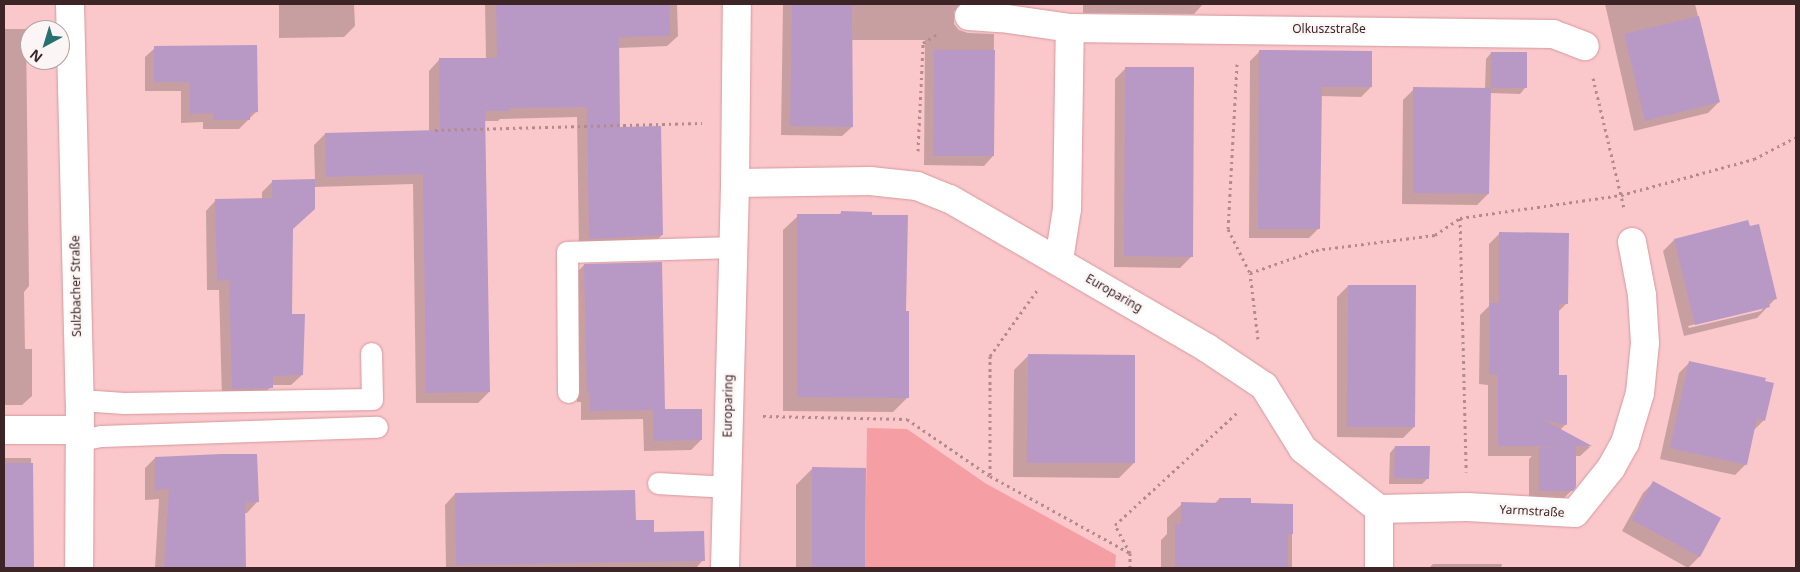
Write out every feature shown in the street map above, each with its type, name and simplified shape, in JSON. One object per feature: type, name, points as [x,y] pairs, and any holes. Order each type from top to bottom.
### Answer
[{"type":"street","name":"Sulzbacher Straße","points":[[70,4],[80,400],[78,568]]},
{"type":"street","name":"Europaring","points":[[725,568],[735,183],[737,4]]},
{"type":"street","name":"Olkuszstraße","points":[[969,16],[1002,18],[1070,28],[1553,34],[1585,46]]},
{"type":"street","points":[[1059,260],[1067,209],[1070,28]]},
{"type":"street","name":"Europaring","points":[[735,183],[870,181],[917,186],[950,199],[1059,260],[1207,348],[1264,386],[1302,449],[1379,509]]},
{"type":"street","name":"Yarmstraße","points":[[1379,509],[1467,507],[1575,513],[1611,468],[1625,443],[1640,393],[1644,353],[1642,295],[1632,242]]},
{"type":"street","points":[[4,430],[80,435]]},
{"type":"street","points":[[1379,509],[1379,568]]},
{"type":"lane","points":[[568,392],[568,252],[733,247]]},
{"type":"lane","points":[[80,400],[101,404],[372,399],[371,353]]},
{"type":"lane","points":[[80,435],[101,436],[377,426]]},
{"type":"lane","points":[[658,483],[727,487]]},
{"type":"path","points":[[917,186],[923,43],[969,16]]},
{"type":"path","points":[[1130,568],[1130,553],[1115,525],[1264,386],[1250,273],[1228,229],[1239,29]]},
{"type":"path","points":[[1585,46],[1632,242]]},
{"type":"path","points":[[435,130],[735,122]]},
{"type":"path","points":[[1250,273],[1316,250],[1435,235],[1460,218],[1621,195],[1754,159],[1796,137]]},
{"type":"path","points":[[1460,218],[1467,507]]},
{"type":"path","points":[[990,476],[990,356],[1059,260]]},
{"type":"path","points":[[728,415],[907,419],[990,476],[1130,553]]},
{"type":"shaded area","points":[[867,428],[907,429],[985,483],[1116,555],[1115,568],[865,568]]},
{"type":"building","points":[[496,4],[669,4],[670,36],[619,37],[620,127],[661,126],[663,235],[589,239],[587,107],[510,108],[510,111],[485,111],[490,392],[426,393],[423,174],[326,177],[325,133],[440,130],[439,58],[497,58]]},
{"type":"building","points":[[792,4],[852,4],[853,127],[790,126]]},
{"type":"building","points":[[1699,16],[1720,102],[1645,121],[1624,34]]},
{"type":"building","points":[[257,45],[258,112],[250,113],[250,120],[213,120],[213,113],[190,114],[190,82],[154,82],[154,46]]},
{"type":"building","points":[[934,50],[995,50],[994,156],[933,156]]},
{"type":"building","points":[[1259,50],[1372,51],[1372,87],[1322,87],[1320,229],[1258,229]]},
{"type":"building","points":[[1491,52],[1527,52],[1527,88],[1491,88]]},
{"type":"building","points":[[1125,67],[1194,67],[1193,257],[1124,256]]},
{"type":"building","points":[[1413,87],[1491,88],[1489,194],[1413,193]]},
{"type":"building","points":[[315,179],[315,209],[293,229],[292,314],[305,314],[303,375],[273,376],[273,388],[232,389],[229,280],[217,281],[215,199],[272,198],[272,180]]},
{"type":"building","points":[[841,211],[872,212],[872,215],[908,215],[906,311],[909,311],[909,398],[797,397],[797,214],[841,214]]},
{"type":"building","points":[[1748,220],[1750,226],[1759,224],[1777,299],[1768,301],[1770,307],[1695,325],[1674,239]]},
{"type":"building","points":[[1499,232],[1569,233],[1568,304],[1559,304],[1559,375],[1567,375],[1567,425],[1544,420],[1592,446],[1576,446],[1576,487],[1573,491],[1539,491],[1539,447],[1569,446],[1498,446],[1498,375],[1489,374],[1490,303],[1499,303]]},
{"type":"building","points":[[662,262],[665,409],[702,409],[702,440],[653,441],[653,410],[590,411],[590,393],[587,393],[584,264]]},
{"type":"building","points":[[1348,285],[1416,285],[1415,427],[1347,427]]},
{"type":"building","points":[[1028,354],[1135,355],[1135,463],[1027,463]]},
{"type":"building","points":[[1689,361],[1766,378],[1765,381],[1774,383],[1765,421],[1757,418],[1747,465],[1670,448]]},
{"type":"building","points":[[1395,446],[1430,446],[1429,479],[1394,478]]},
{"type":"building","points":[[257,454],[259,502],[245,503],[246,568],[164,568],[169,489],[155,490],[155,457]]},
{"type":"building","points":[[4,463],[33,463],[34,568],[4,568]]},
{"type":"building","points":[[812,467],[866,468],[865,568],[812,568]]},
{"type":"building","points":[[1653,481],[1721,518],[1700,557],[1632,520]]},
{"type":"building","points":[[635,490],[636,520],[654,520],[654,532],[704,531],[705,561],[456,565],[455,493]]},
{"type":"building","points":[[1219,498],[1251,498],[1251,503],[1293,504],[1293,534],[1288,534],[1288,568],[1175,568],[1175,524],[1181,524],[1181,502],[1219,503]]}]
